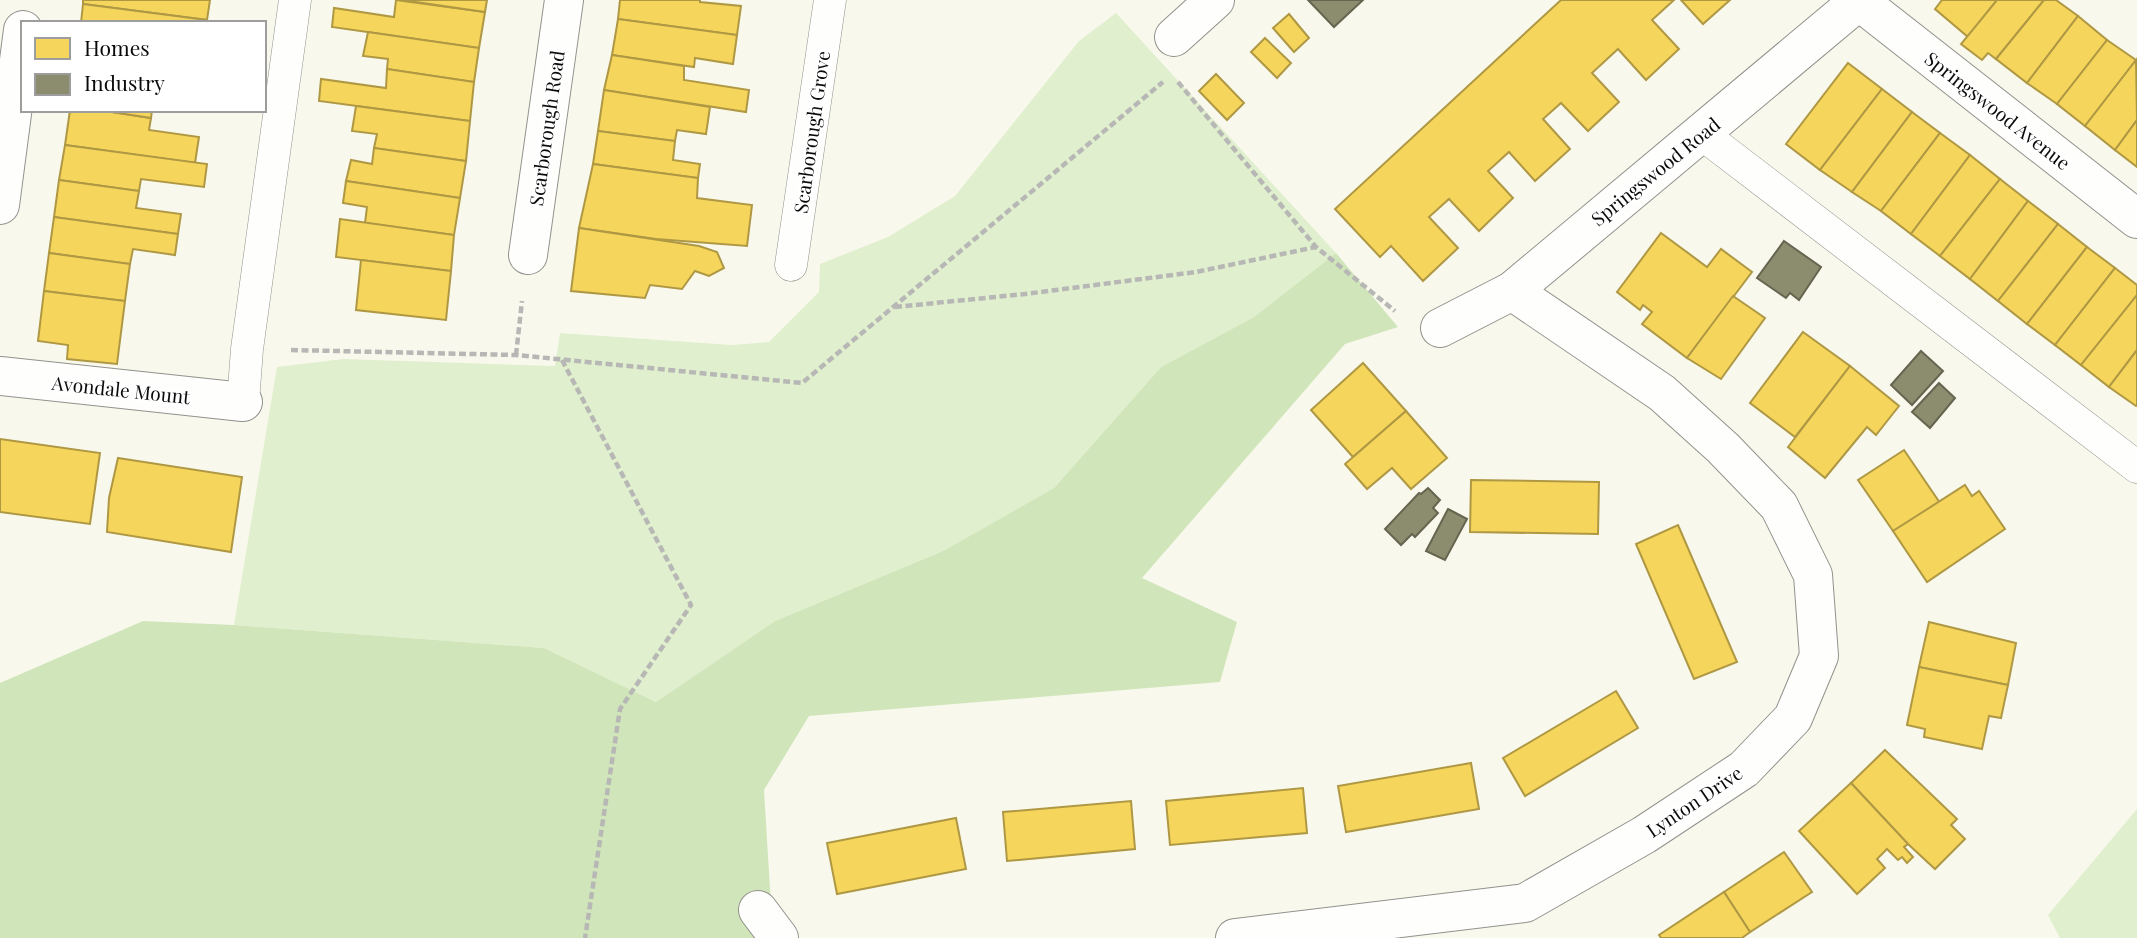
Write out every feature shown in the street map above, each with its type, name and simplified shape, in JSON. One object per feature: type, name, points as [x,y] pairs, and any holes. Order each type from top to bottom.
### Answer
[{"type":"street","points":[[24,21],[27,0]]},
{"type":"street","name":"Scarborough Road","points":[[527,255],[564,0]]},
{"type":"street","points":[[1174,37],[1214,0]]},
{"type":"street","name":"Springswood Road","points":[[1440,328],[1512,291],[1859,0]]},
{"type":"street","name":"Springswood Avenue","points":[[1859,0],[2137,219]]},
{"type":"street","points":[[0,205],[21,45]]},
{"type":"street","name":"Lynton Drive","points":[[1235,938],[1525,903],[1644,835],[1744,769],[1793,718],[1819,656],[1813,575],[1779,506],[1723,448],[1662,393],[1512,291]]},
{"type":"street","name":"Avondale Mount","points":[[0,376],[243,402]]},
{"type":"lane","points":[[243,402],[247,349],[295,0]]},
{"type":"lane","name":"Scarborough Grove","points":[[791,265],[830,0]]},
{"type":"lane","points":[[1702,134],[2137,467]]},
{"type":"path","points":[[247,349],[516,355],[802,383],[1172,75],[1316,247],[1412,325],[1440,328]]},
{"type":"path","points":[[894,307],[1025,294],[1196,272],[1316,247]]},
{"type":"path","points":[[516,355],[527,255]]},
{"type":"path","points":[[562,359],[691,605],[620,709],[585,938]]},
{"type":"green space","points":[[1116,13],[1336,253],[1254,317],[1161,367],[1054,488],[943,551],[775,621],[656,702],[544,648],[234,625],[277,367],[343,359],[555,366],[560,333],[732,345],[769,342],[819,292],[820,264],[888,237],[955,196],[1079,41]]},
{"type":"green space","points":[[1336,253],[1398,327],[1345,344],[1142,578],[1237,622],[1220,682],[809,716],[764,790],[773,938],[0,938],[0,683],[143,621],[234,625],[544,648],[656,702],[775,621],[943,551],[1054,488],[1161,367],[1254,317]]},
{"type":"green space","points":[[2137,809],[2137,938],[2060,938],[2048,915]]},
{"type":"building: Homes","points":[[83,0],[210,0],[207,20],[83,4]]},
{"type":"building: Homes","points":[[396,0],[485,12],[479,48],[332,27],[334,8],[394,17]]},
{"type":"building: Homes","points":[[402,0],[487,0],[485,12]]},
{"type":"building: Homes","points":[[620,0],[700,0],[741,6],[737,35],[618,19]]},
{"type":"building: Homes","points":[[1561,0],[1674,0],[1652,20],[1679,49],[1646,80],[1618,49],[1592,73],[1619,102],[1588,131],[1561,103],[1543,119],[1570,149],[1535,181],[1509,152],[1488,171],[1513,198],[1479,231],[1449,199],[1429,217],[1458,248],[1423,281],[1391,246],[1380,257],[1335,209]]},
{"type":"building: Homes","points":[[1681,0],[1730,0],[1703,24]]},
{"type":"building: Homes","points":[[1942,0],[1997,0],[1968,37],[1935,9]]},
{"type":"building: Homes","points":[[1997,0],[2044,0],[1996,59],[1988,53],[1982,60],[1961,44]]},
{"type":"building: Homes","points":[[2044,0],[2056,0],[2078,16],[2027,83],[1996,59]]},
{"type":"building: Homes","points":[[83,4],[207,20],[207,21],[81,21]]},
{"type":"building: Homes","points":[[1289,14],[1309,38],[1294,52],[1273,28]]},
{"type":"building: Homes","points":[[2078,16],[2107,40],[2057,104],[2027,83]]},
{"type":"building: Homes","points":[[618,19],[737,35],[733,64],[695,58],[694,67],[612,55]]},
{"type":"building: Homes","points":[[368,32],[479,48],[474,82],[387,69],[388,59],[363,56]]},
{"type":"building: Homes","points":[[1265,38],[1291,63],[1277,78],[1251,52]]},
{"type":"building: Homes","points":[[2107,40],[2136,60],[2085,126],[2057,104]]},
{"type":"building: Homes","points":[[612,55],[684,66],[684,80],[749,90],[746,112],[604,90]]},
{"type":"building: Homes","points":[[2136,60],[2137,120],[2115,150],[2085,126]]},
{"type":"building: Homes","points":[[1848,63],[1882,89],[1820,170],[1786,144]]},
{"type":"building: Homes","points":[[387,69],[474,82],[470,121],[319,101],[321,79],[386,88]]},
{"type":"building: Homes","points":[[1216,74],[1244,103],[1227,120],[1199,91]]},
{"type":"building: Homes","points":[[1882,89],[1912,112],[1852,192],[1820,170]]},
{"type":"building: Homes","points":[[604,90],[710,107],[706,134],[677,130],[675,141],[598,131]]},
{"type":"building: Homes","points":[[356,106],[470,121],[466,161],[374,148],[377,134],[352,131]]},
{"type":"building: Homes","points":[[70,112],[112,112],[151,118],[149,130],[199,137],[195,163],[65,145]]},
{"type":"building: Homes","points":[[112,112],[152,112],[151,118]]},
{"type":"building: Homes","points":[[1912,112],[1940,133],[1881,211],[1852,192]]},
{"type":"building: Homes","points":[[2137,120],[2137,167],[2115,150]]},
{"type":"building: Homes","points":[[598,131],[675,141],[673,160],[700,164],[698,178],[593,164]]},
{"type":"building: Homes","points":[[1940,133],[1970,155],[1911,234],[1881,211]]},
{"type":"building: Homes","points":[[65,145],[207,164],[204,187],[141,179],[139,191],[59,180]]},
{"type":"building: Homes","points":[[374,148],[466,161],[460,198],[346,181],[351,160],[372,164]]},
{"type":"building: Homes","points":[[1970,155],[2000,179],[1940,256],[1911,234]]},
{"type":"building: Homes","points":[[593,164],[698,178],[697,198],[752,205],[747,246],[656,239],[579,228]]},
{"type":"building: Homes","points":[[2000,179],[2028,201],[1970,279],[1940,256]]},
{"type":"building: Homes","points":[[59,180],[139,191],[136,208],[181,214],[178,234],[54,217]]},
{"type":"building: Homes","points":[[346,181],[460,198],[454,235],[365,223],[367,207],[343,203]]},
{"type":"building: Homes","points":[[2028,201],[2058,224],[1998,301],[1970,279]]},
{"type":"building: Homes","points":[[54,217],[178,234],[175,255],[133,249],[130,264],[49,253]]},
{"type":"building: Homes","points":[[340,219],[454,235],[451,271],[336,257]]},
{"type":"building: Homes","points":[[2058,224],[2087,247],[2027,324],[1998,301]]},
{"type":"building: Homes","points":[[579,228],[699,246],[717,252],[724,268],[709,276],[695,271],[682,289],[650,285],[645,298],[571,291]]},
{"type":"building: Homes","points":[[1661,233],[1707,267],[1721,249],[1752,272],[1687,358],[1642,324],[1652,312],[1643,305],[1640,310],[1617,292]]},
{"type":"building: Homes","points":[[2087,247],[2115,268],[2055,345],[2027,324]]},
{"type":"building: Homes","points":[[49,253],[130,264],[125,301],[44,291]]},
{"type":"building: Homes","points":[[361,260],[451,271],[446,320],[356,310]]},
{"type":"building: Homes","points":[[2115,268],[2137,285],[2137,295],[2081,365],[2055,345]]},
{"type":"building: Homes","points":[[44,291],[125,301],[117,364],[67,359],[68,345],[38,341]]},
{"type":"building: Homes","points":[[2137,295],[2137,350],[2109,387],[2081,365]]},
{"type":"building: Homes","points":[[1733,296],[1765,318],[1721,379],[1687,358]]},
{"type":"building: Homes","points":[[1803,332],[1850,366],[1795,437],[1750,403]]},
{"type":"building: Homes","points":[[2137,350],[2137,405],[2136,406],[2109,387]]},
{"type":"building: Homes","points":[[1363,363],[1406,411],[1353,457],[1311,410]]},
{"type":"building: Homes","points":[[1850,366],[1899,406],[1876,435],[1867,427],[1825,478],[1788,447]]},
{"type":"building: Homes","points":[[1406,411],[1447,458],[1411,489],[1392,468],[1367,489],[1345,464]]},
{"type":"building: Homes","points":[[0,439],[100,453],[90,524],[0,512]]},
{"type":"building: Homes","points":[[1904,450],[1940,503],[1893,531],[1858,480]]},
{"type":"building: Homes","points":[[118,458],[242,477],[231,552],[107,532],[109,498]]},
{"type":"building: Homes","points":[[1471,480],[1599,482],[1598,534],[1470,532]]},
{"type":"building: Homes","points":[[1965,485],[1972,496],[1979,491],[2005,529],[1927,582],[1893,531]]},
{"type":"building: Homes","points":[[1678,525],[1737,662],[1694,679],[1636,544]]},
{"type":"building: Homes","points":[[1929,622],[2016,643],[2008,685],[1919,667]]},
{"type":"building: Homes","points":[[1919,667],[2008,685],[2001,718],[1989,716],[1982,749],[1924,737],[1925,729],[1907,725]]},
{"type":"building: Homes","points":[[1616,691],[1638,728],[1525,796],[1503,758]]},
{"type":"building: Homes","points":[[1885,750],[1957,819],[1951,825],[1965,839],[1935,869],[1851,783]]},
{"type":"building: Homes","points":[[1471,763],[1479,809],[1346,832],[1338,786]]},
{"type":"building: Homes","points":[[1851,783],[1908,844],[1904,847],[1913,857],[1907,863],[1902,857],[1898,860],[1887,849],[1877,859],[1885,868],[1857,894],[1799,831]]},
{"type":"building: Homes","points":[[1303,788],[1307,833],[1170,845],[1166,801]]},
{"type":"building: Homes","points":[[1131,801],[1135,849],[1007,861],[1003,812]]},
{"type":"building: Homes","points":[[956,818],[966,869],[837,894],[827,843]]},
{"type":"building: Homes","points":[[1784,852],[1812,892],[1750,932],[1724,892]]},
{"type":"building: Homes","points":[[1724,892],[1750,932],[1742,938],[1661,938],[1659,935]]},
{"type":"building: Industry","points":[[1308,0],[1363,0],[1334,27]]},
{"type":"building: Industry","points":[[1784,241],[1821,267],[1799,300],[1790,293],[1786,298],[1757,278]]},
{"type":"building: Industry","points":[[1921,351],[1943,371],[1912,405],[1891,385]]},
{"type":"building: Industry","points":[[1939,383],[1955,398],[1930,428],[1912,412]]},
{"type":"building: Industry","points":[[1428,488],[1440,500],[1433,508],[1438,513],[1415,537],[1412,534],[1401,545],[1385,529],[1419,493]]},
{"type":"building: Industry","points":[[1448,509],[1467,519],[1445,560],[1426,551]]}]
